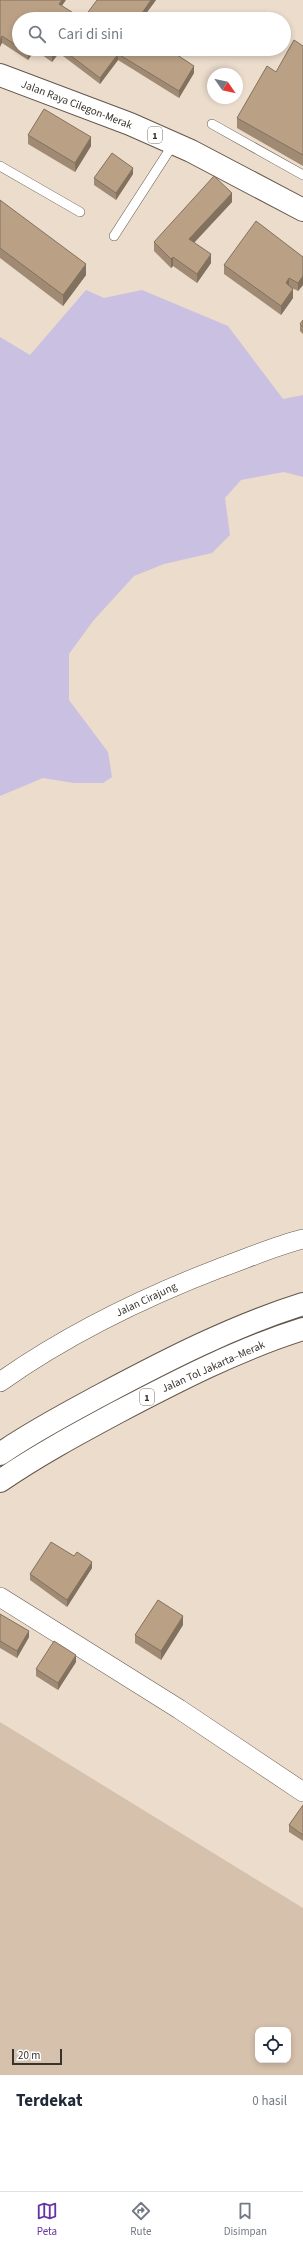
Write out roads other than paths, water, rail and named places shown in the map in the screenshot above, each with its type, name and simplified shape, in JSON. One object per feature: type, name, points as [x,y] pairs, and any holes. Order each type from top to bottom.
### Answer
[{"type":"highway","name":"Jalan Raya Cilegon-Merak","points":[[0,75],[130,124],[174,143],[303,210]]},
{"type":"highway","name":"1","points":[[0,1454],[25,1437],[166,1360],[278,1312],[303,1304]]},
{"type":"highway","name":"Jalan Tol Jakarta–Merak","points":[[0,1481],[34,1457],[168,1386],[276,1338],[303,1329]]},
{"type":"street","name":"Jalan Cirajung","points":[[0,1382],[33,1359],[121,1310],[177,1285],[282,1244],[303,1239]]},
{"type":"street","points":[[0,1597],[179,1709],[303,1792]]},
{"type":"lane","points":[[212,124],[303,175]]},
{"type":"lane","points":[[114,236],[174,143]]},
{"type":"lane","points":[[0,166],[80,212]]}]
